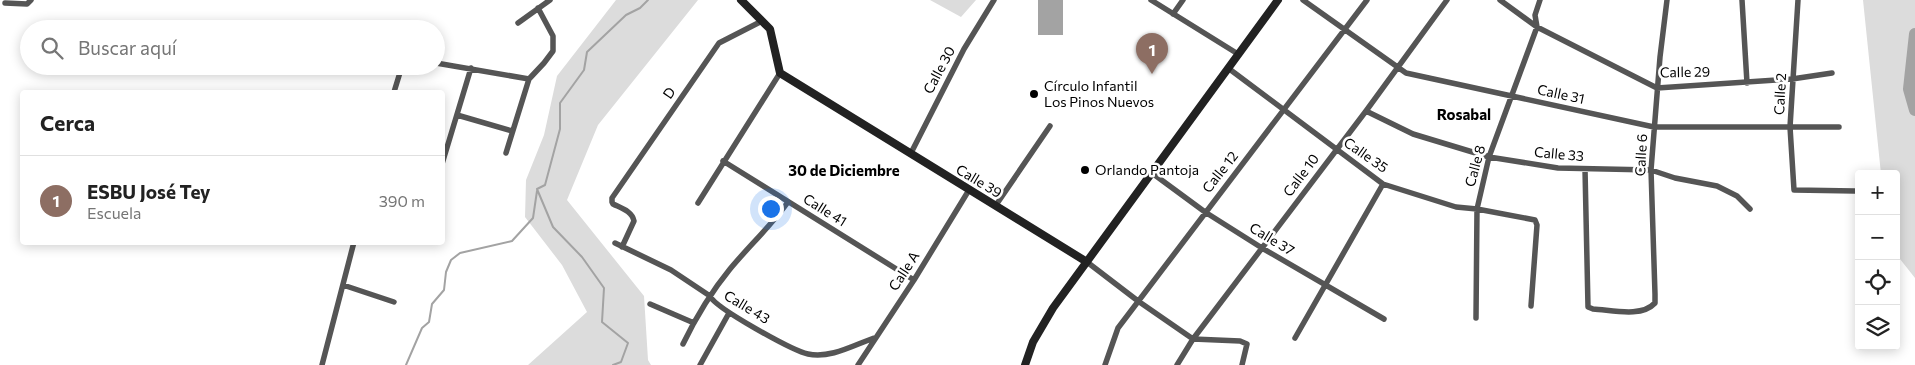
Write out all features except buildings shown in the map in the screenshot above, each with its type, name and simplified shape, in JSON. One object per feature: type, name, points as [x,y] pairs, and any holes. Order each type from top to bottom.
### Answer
[{"type":"street","points":[[5,3],[27,4],[31,0]]},
{"type":"street","points":[[518,23],[550,0]]},
{"type":"street","points":[[698,202],[780,73],[770,29],[741,0]]},
{"type":"street","name":"Calle 30","points":[[911,153],[960,57],[994,0]]},
{"type":"street","points":[[1151,0],[1238,54]]},
{"type":"street","points":[[1173,14],[1183,0]]},
{"type":"street","points":[[1025,365],[1033,342],[1048,316],[1278,0]]},
{"type":"street","name":"Calle 31","points":[[1303,0],[1406,73],[1654,127],[1839,127]]},
{"type":"street","name":"Calle 12","points":[[1105,365],[1118,328],[1367,0]]},
{"type":"street","name":"Calle 10","points":[[1177,365],[1193,339],[1366,111],[1447,0]]},
{"type":"street","name":"Calle 29","points":[[1500,0],[1537,27],[1657,88],[1792,80],[1832,73]]},
{"type":"street","name":"Calle 8","points":[[1476,318],[1477,209],[1489,157],[1537,27],[1535,15],[1540,0]]},
{"type":"street","name":"Calle 6","points":[[1585,169],[1588,307],[1638,312],[1649,309],[1655,303],[1656,294],[1651,170],[1657,88],[1667,0]]},
{"type":"street","points":[[1742,0],[1747,83]]},
{"type":"street","name":"Calle 2","points":[[1798,0],[1790,128],[1794,190],[1855,191]]},
{"type":"street","points":[[506,152],[529,79],[553,51],[553,36],[538,8]]},
{"type":"street","name":"D","points":[[622,247],[634,221],[633,216],[613,204],[612,198],[720,43],[762,21]]},
{"type":"street","points":[[445,64],[529,79]]},
{"type":"street","points":[[445,154],[470,68]]},
{"type":"street","name":"Calle 35","points":[[1228,68],[1383,184],[1456,207],[1527,217],[1535,220],[1537,225],[1531,306]]},
{"type":"street","name":"Calle 39","points":[[780,73],[1087,262],[1138,301],[1193,339]]},
{"type":"street","points":[[395,90],[399,75]]},
{"type":"street","name":"Calle 33","points":[[1366,111],[1413,134],[1489,157],[1558,168],[1651,170],[1675,178],[1717,186],[1736,196],[1750,209]]},
{"type":"street","points":[[457,115],[512,131]]},
{"type":"street","points":[[996,205],[1050,126]]},
{"type":"street","name":"Calle 41","points":[[723,161],[914,280]]},
{"type":"street","name":"Calle 37","points":[[1152,173],[1205,212],[1262,248],[1384,319]]},
{"type":"street","points":[[1295,338],[1383,184]]},
{"type":"street","name":"Calle A","points":[[858,365],[914,280],[969,190]]},
{"type":"street","points":[[683,344],[710,296],[729,270],[778,216],[788,202]]},
{"type":"street","name":"Calle 43","points":[[615,243],[670,270],[710,296],[712,301],[729,313],[808,354],[829,355],[874,338]]},
{"type":"street","points":[[322,365],[353,245]]},
{"type":"street","points":[[343,285],[394,302]]},
{"type":"street","points":[[650,304],[694,323]]},
{"type":"street","points":[[700,365],[729,313]]},
{"type":"street","points":[[1193,339],[1240,340],[1247,344],[1242,365]]},
{"type":"shaded area","points":[[616,0],[698,0],[598,125],[567,200],[644,296],[648,360],[651,365],[528,365],[587,312],[562,265],[525,217],[526,180],[544,135],[557,76]]},
{"type":"shaded area","points":[[930,0],[976,0],[961,17]]},
{"type":"shaded area","points":[[1038,0],[1063,0],[1063,35],[1038,35]]},
{"type":"shaded area","points":[[1863,0],[1915,0],[1915,278],[1900,259],[1900,170],[1881,170]]},
{"type":"waterway","points":[[613,365],[621,362],[628,343],[602,322],[604,288],[582,257],[553,227],[537,189],[545,185],[560,129],[560,103],[584,70],[587,52],[626,15],[640,8],[648,0]]},
{"type":"waterway","points":[[1915,34],[1909,89],[1915,110]]},
{"type":"waterway","points":[[406,365],[422,328],[429,322],[432,304],[444,290],[446,272],[451,260],[460,253],[512,241],[533,218],[537,191]]},
{"type":"place","name":"ESBU José Tey","points":[[1152,74]]},
{"type":"place","name":"Círculo Infantil Los Pinos Nuevos","points":[[1034,94]]},
{"type":"place","name":"Orlando Pantoja","points":[[1085,170]]},
{"type":"district","name":"Rosabal","points":[[1464,115]]},
{"type":"district","name":"30 de Diciembre","points":[[844,171]]}]
